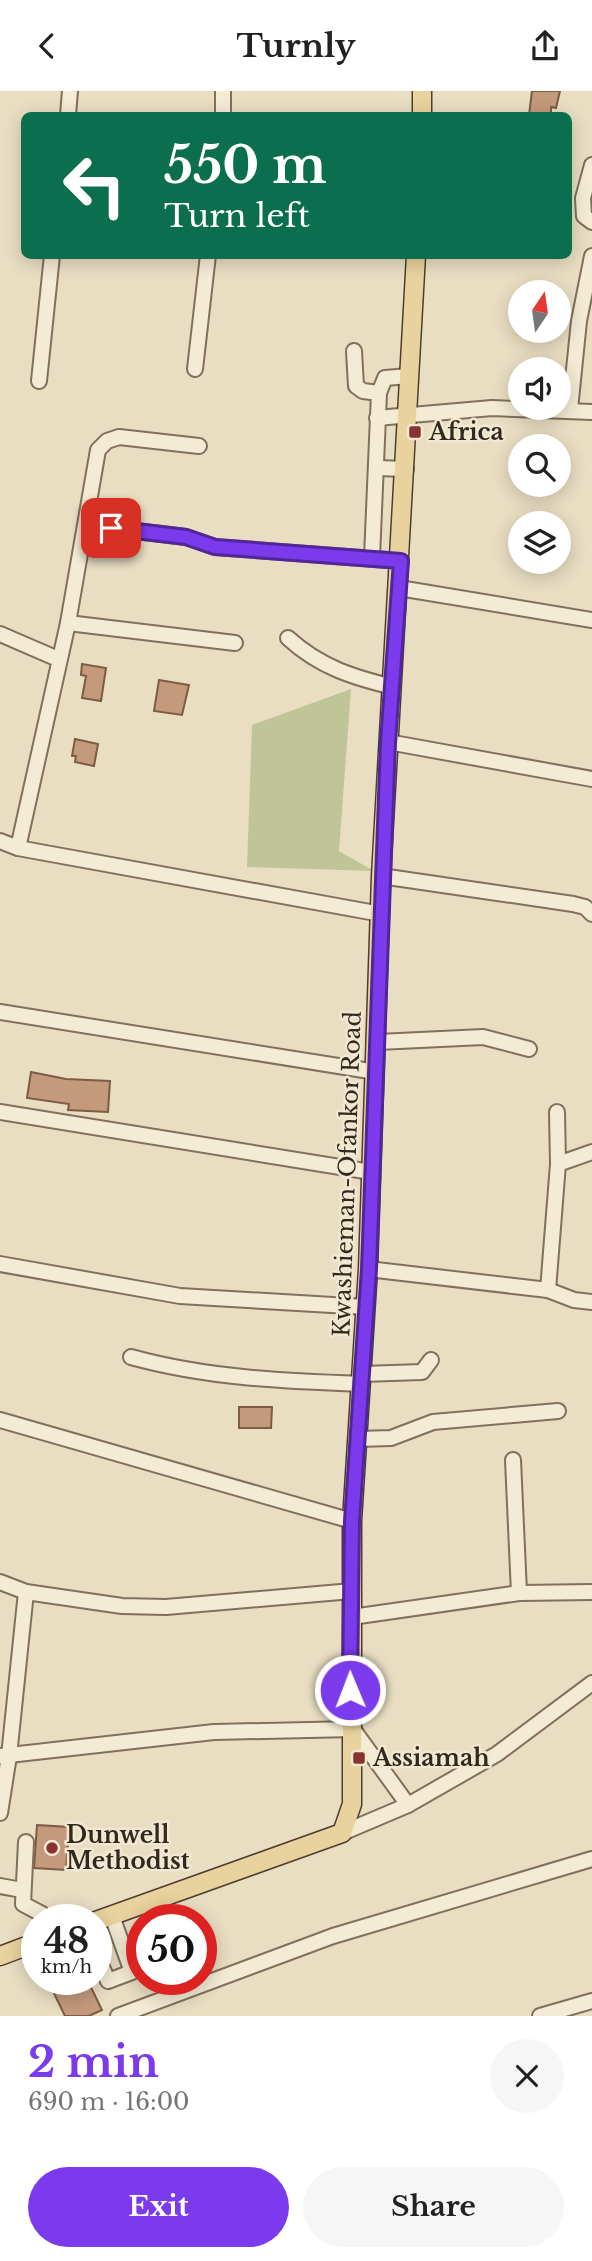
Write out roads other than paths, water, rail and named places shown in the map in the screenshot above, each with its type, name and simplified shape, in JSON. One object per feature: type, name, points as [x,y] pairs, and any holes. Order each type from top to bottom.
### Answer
[{"type":"main road","points":[[422,91],[422,112]]},
{"type":"main road","name":"Kwashieman-Ofankor Road","points":[[342,1833],[352,1797],[353,1729],[349,1671],[352,1521],[369,1269],[381,876],[401,561],[416,259]]},
{"type":"main road","points":[[112,1915],[342,1833]]},
{"type":"main road","points":[[0,1956],[21,1947]]},
{"type":"street","points":[[68,112],[70,91]]},
{"type":"street","points":[[223,91],[223,112]]},
{"type":"street","points":[[592,165],[583,198],[584,216],[592,222]]},
{"type":"street","points":[[571,399],[579,320],[592,256]]},
{"type":"street","points":[[38,381],[52,259]]},
{"type":"street","points":[[195,369],[208,259]]},
{"type":"street","points":[[354,351],[356,386],[363,391],[379,393]]},
{"type":"street","points":[[372,557],[379,393],[385,378],[409,376]]},
{"type":"street","points":[[377,418],[508,408]]},
{"type":"street","points":[[571,409],[592,412]]},
{"type":"street","points":[[18,848],[68,623],[98,450],[107,441],[118,437],[199,446]]},
{"type":"street","points":[[377,468],[406,469]]},
{"type":"street","points":[[86,526],[186,537],[215,547],[401,561]]},
{"type":"street","points":[[399,588],[592,620]]},
{"type":"street","points":[[68,623],[236,643]]},
{"type":"street","points":[[0,634],[58,659]]},
{"type":"street","points":[[288,638],[324,666],[354,678],[393,687]]},
{"type":"street","points":[[388,742],[592,779]]},
{"type":"street","points":[[0,841],[18,848],[381,914]]},
{"type":"street","points":[[381,876],[573,904],[586,907],[592,914]]},
{"type":"street","points":[[0,1012],[376,1072]]},
{"type":"street","points":[[378,1042],[483,1037],[529,1049]]},
{"type":"street","points":[[0,1112],[371,1172]]},
{"type":"street","points":[[548,1290],[558,1164],[558,1112]]},
{"type":"street","points":[[558,1164],[592,1151]]},
{"type":"street","points":[[0,1264],[180,1296],[366,1307]]},
{"type":"street","points":[[369,1269],[548,1290],[574,1300],[592,1302]]},
{"type":"street","points":[[131,1357],[183,1371],[220,1377],[362,1379],[422,1372],[431,1360]]},
{"type":"street","points":[[358,1439],[391,1438],[433,1422],[558,1411]]},
{"type":"street","points":[[0,1420],[352,1521]]},
{"type":"street","points":[[513,1460],[519,1593]]},
{"type":"street","points":[[0,1582],[26,1592],[122,1607],[166,1607],[352,1591]]},
{"type":"street","points":[[0,1813],[26,1592]]},
{"type":"street","points":[[352,1617],[519,1593],[592,1593]]},
{"type":"street","points":[[342,1833],[408,1805],[497,1754],[592,1683]]},
{"type":"street","points":[[5,1756],[214,1733],[353,1729],[408,1805]]},
{"type":"street","points":[[23,1904],[26,1842]]},
{"type":"street","points":[[118,2016],[333,1936],[592,1859]]},
{"type":"street","points":[[0,1886],[22,1890]]},
{"type":"street","points":[[112,1933],[132,1972],[112,1980]]},
{"type":"street","points":[[540,2016],[592,2001]]},
{"type":"place","name":"Africa","points":[[415,432]]},
{"type":"place","name":"Assiamah","points":[[359,1758]]},
{"type":"place","name":"Dunwell Methodist","points":[[52,1848]]}]
